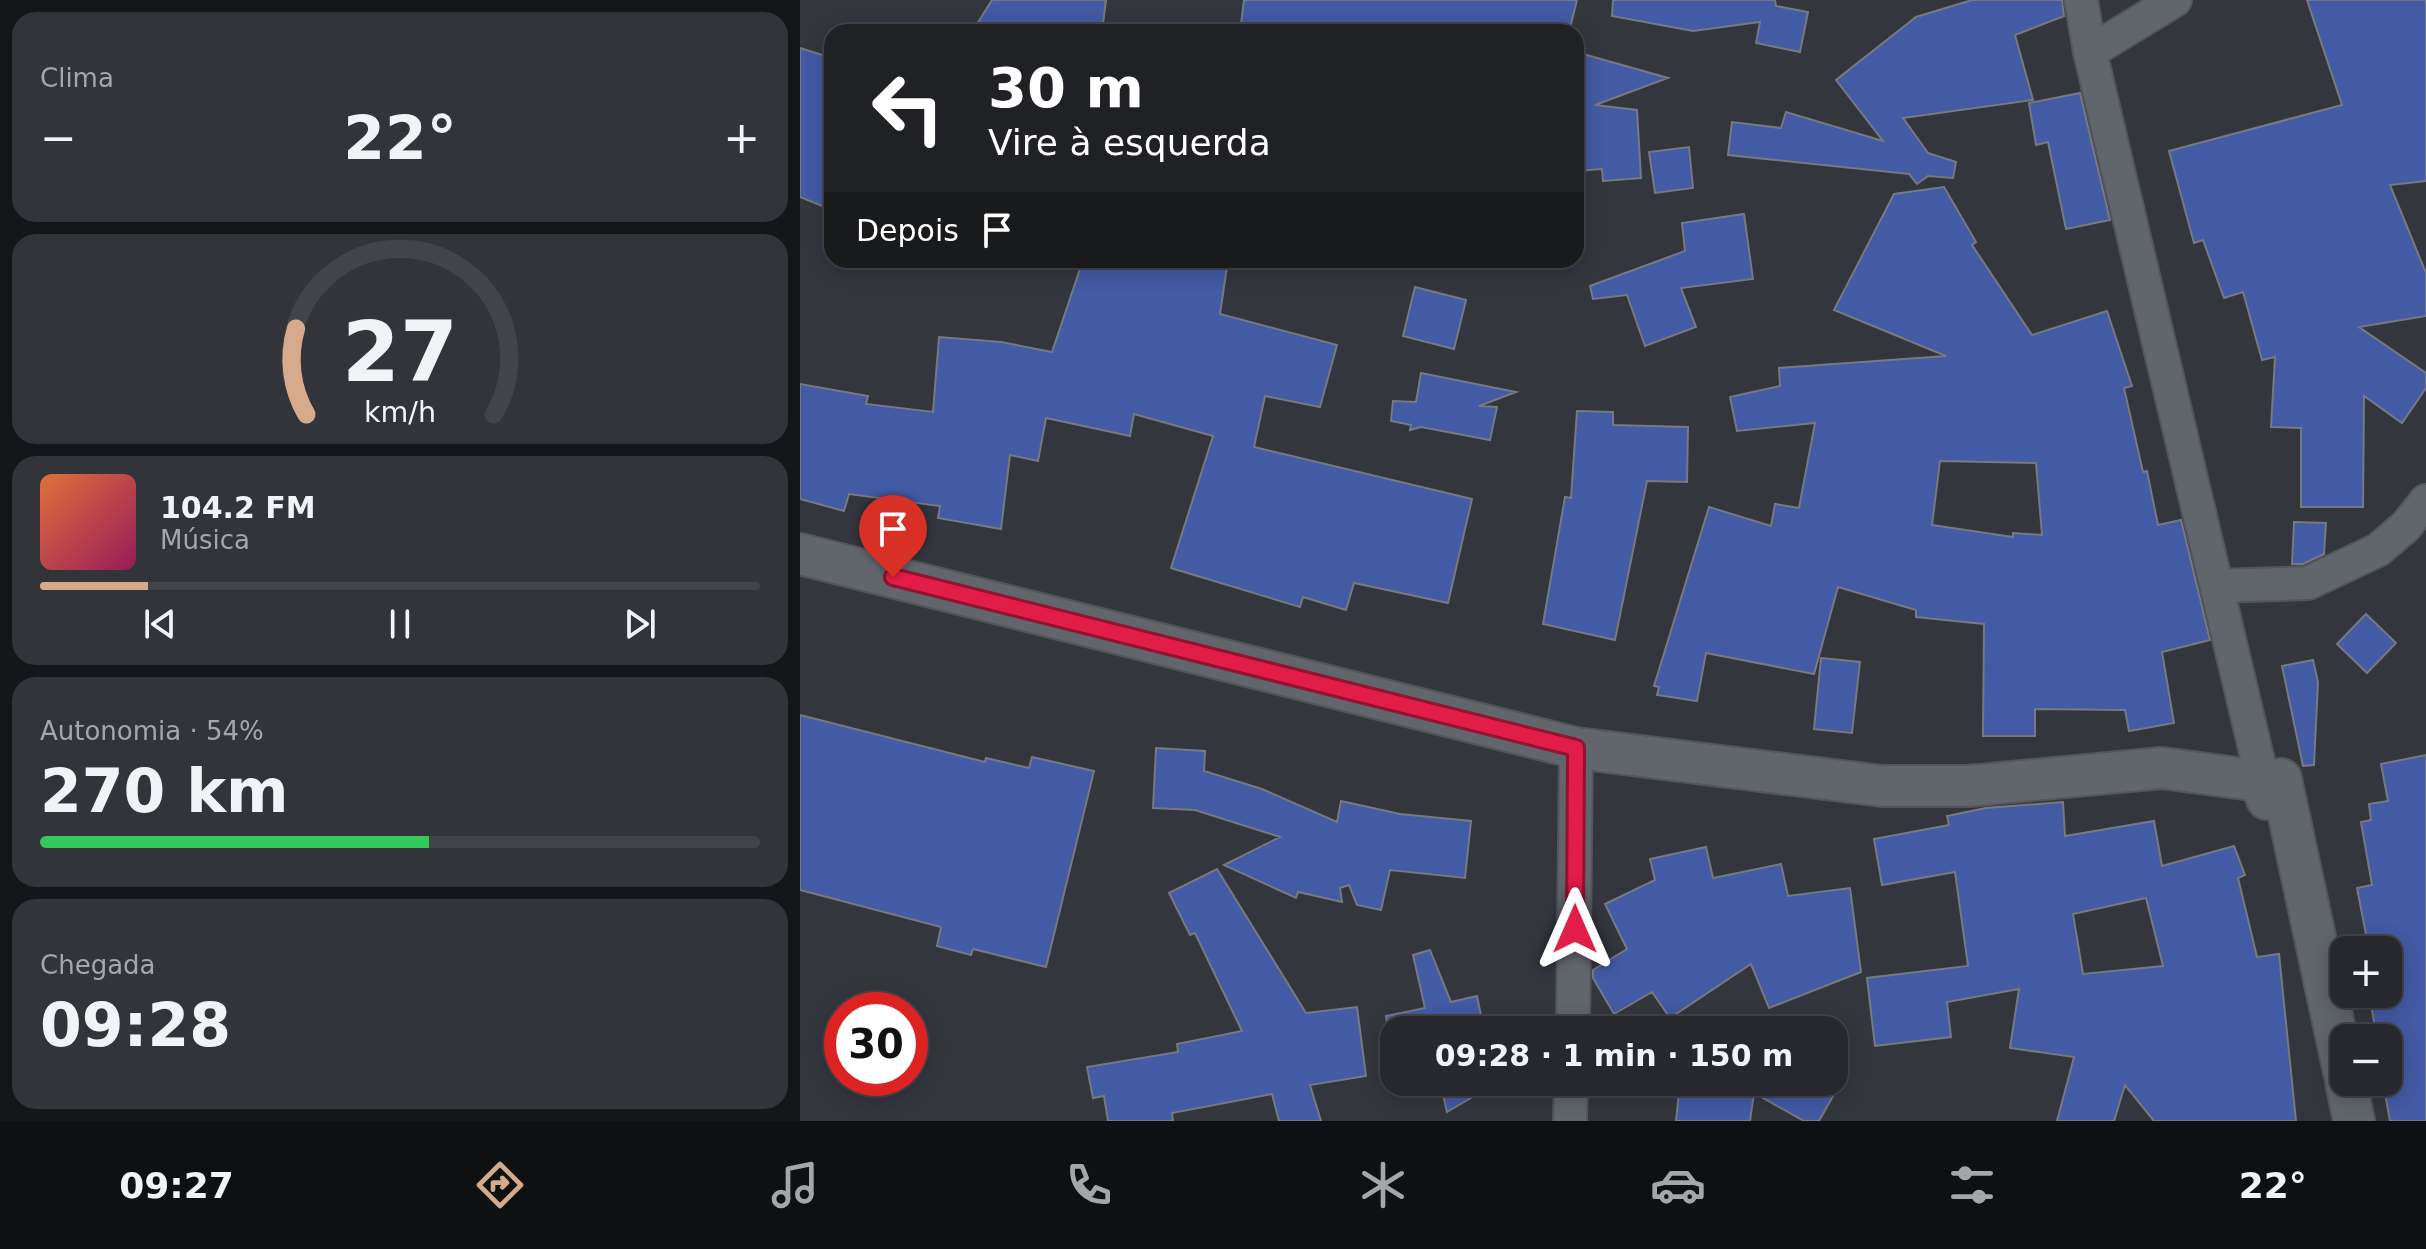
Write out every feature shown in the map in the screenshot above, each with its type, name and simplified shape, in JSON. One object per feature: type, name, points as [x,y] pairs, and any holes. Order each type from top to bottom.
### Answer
[{"type":"street","points":[[2081,0],[2090,52],[2267,799]]},
{"type":"street","points":[[2090,52],[2175,0]]},
{"type":"street","points":[[2218,586],[2308,583],[2378,550],[2406,526],[2426,501]]},
{"type":"street","points":[[800,554],[1576,748],[1882,786],[1968,786],[2162,768],[2260,781],[2267,799]]},
{"type":"street","points":[[1573,1016],[1576,748]]},
{"type":"street","points":[[2267,799],[2281,779],[2334,1024]]},
{"type":"street","points":[[1570,1121],[1571,1096]]},
{"type":"street","points":[[2349,1096],[2354,1121]]},
{"type":"building","points":[[992,0],[1106,0],[1103,24],[977,24]]},
{"type":"building","points":[[1244,0],[1577,0],[1571,24],[1241,24]]},
{"type":"building","points":[[1613,0],[1775,0],[1776,6],[1808,12],[1800,52],[1756,43],[1760,22],[1693,31],[1612,16]]},
{"type":"building","points":[[1972,0],[2062,0],[2064,16],[2015,35],[2033,100],[1903,118],[1928,153],[1956,162],[1953,178],[1928,176],[1917,184],[1909,174],[1728,155],[1732,122],[1781,128],[1786,112],[1883,141],[1836,80],[1916,17]]},
{"type":"building","points":[[2307,0],[2426,0],[2426,181],[2390,185],[2426,273],[2426,316],[2359,327],[2426,373],[2426,388],[2402,423],[2364,396],[2363,507],[2301,507],[2301,428],[2271,427],[2275,357],[2262,360],[2243,292],[2224,298],[2203,240],[2194,243],[2169,151],[2342,105]]},
{"type":"building","points":[[800,48],[824,56],[824,207],[800,197]]},
{"type":"building","points":[[1584,54],[1668,78],[1595,105],[1637,110],[1641,178],[1603,181],[1602,169],[1584,170]]},
{"type":"building","points":[[2080,93],[2110,220],[2066,229],[2048,142],[2036,145],[2029,103]]},
{"type":"building","points":[[1689,147],[1693,188],[1655,193],[1649,152]]},
{"type":"building","points":[[1944,187],[1976,242],[1972,245],[2032,335],[2107,311],[2132,386],[2124,388],[2158,525],[2181,520],[2210,640],[2162,652],[2174,723],[2129,731],[2125,710],[2035,709],[2035,736],[1983,736],[1984,624],[1916,617],[1916,610],[1838,587],[1814,674],[1706,653],[1697,701],[1657,695],[1659,687],[1654,686],[1709,507],[1771,526],[1775,504],[1799,508],[1815,423],[1737,431],[1730,397],[1780,386],[1779,368],[1946,356],[1834,310],[1894,194]],"holes":[[[1940,461],[2036,463],[2042,535],[2013,533],[2013,537],[1932,525]]]},
{"type":"building","points":[[1744,214],[1753,279],[1681,288],[1696,327],[1645,346],[1627,295],[1593,299],[1590,286],[1685,251],[1682,223]]},
{"type":"building","points":[[1080,268],[1227,268],[1220,314],[1337,345],[1320,407],[1265,396],[1254,447],[1472,499],[1448,603],[1354,583],[1346,610],[1303,597],[1300,607],[1171,568],[1213,436],[1134,414],[1130,436],[1046,418],[1038,461],[1010,455],[1001,529],[938,518],[940,506],[849,494],[844,511],[800,499],[800,384],[868,396],[866,404],[933,412],[939,337],[1001,342],[1052,352]]},
{"type":"building","points":[[1415,287],[1466,300],[1454,349],[1403,336]]},
{"type":"building","points":[[1421,373],[1516,392],[1479,406],[1497,407],[1490,440],[1421,427],[1410,430],[1411,425],[1391,421],[1393,401],[1416,402]]},
{"type":"building","points":[[1577,411],[1613,412],[1613,425],[1688,427],[1687,482],[1647,481],[1615,640],[1543,624],[1565,497],[1571,498]]},
{"type":"building","points":[[2294,522],[2326,523],[2324,554],[2303,564],[2292,564]]},
{"type":"building","points":[[2366,614],[2396,643],[2367,673],[2337,644]]},
{"type":"building","points":[[1821,658],[1860,662],[1852,733],[1814,729]]},
{"type":"building","points":[[2313,660],[2318,682],[2314,765],[2303,766],[2282,666]]},
{"type":"building","points":[[800,715],[985,762],[986,758],[1029,768],[1032,757],[1094,771],[1046,967],[973,949],[971,955],[937,946],[941,927],[800,890]]},
{"type":"building","points":[[1156,748],[1205,751],[1204,771],[1262,789],[1337,822],[1341,801],[1400,814],[1471,821],[1465,878],[1390,870],[1381,910],[1357,905],[1349,885],[1340,888],[1342,902],[1298,892],[1296,898],[1224,865],[1280,837],[1195,810],[1153,808]]},
{"type":"building","points":[[2426,755],[2426,1121],[2390,1121],[2386,1096],[2402,1096],[2402,1024],[2374,1024],[2372,1008],[2402,1008],[2402,936],[2366,936],[2357,888],[2372,885],[2361,822],[2371,820],[2369,804],[2388,801],[2381,764]]},
{"type":"building","points":[[2063,802],[2065,836],[2154,821],[2162,866],[2234,846],[2245,875],[2238,878],[2257,957],[2279,954],[2296,1121],[2154,1121],[2125,1085],[2114,1121],[2057,1121],[2074,1057],[2010,1048],[2019,989],[1947,1002],[1951,1037],[1875,1046],[1867,978],[1968,966],[1955,872],[1882,885],[1874,839],[1949,825],[1947,816],[1986,808]],"holes":[[[2146,898],[2163,966],[2083,974],[2073,914]]]},
{"type":"building","points":[[1706,847],[1713,878],[1781,864],[1788,896],[1850,888],[1861,972],[1769,1008],[1751,964],[1673,1016],[1669,1016],[1652,992],[1614,1014],[1593,978],[1593,970],[1627,949],[1605,904],[1655,880],[1650,859]]},
{"type":"building","points":[[1217,869],[1306,1013],[1357,1007],[1366,1076],[1310,1085],[1321,1121],[1279,1121],[1272,1094],[1172,1113],[1173,1121],[1108,1121],[1104,1096],[1093,1098],[1087,1067],[1178,1052],[1177,1044],[1242,1031],[1195,933],[1190,935],[1169,893]]},
{"type":"building","points":[[1430,950],[1451,1002],[1477,996],[1481,1016],[1386,1016],[1425,1008],[1413,955]]},
{"type":"building","points":[[1443,1096],[1474,1096],[1447,1112]]},
{"type":"building","points":[[1679,1096],[1754,1096],[1750,1121],[1676,1121]]},
{"type":"building","points":[[1759,1096],[1833,1096],[1819,1121],[1804,1121]]},
{"type":"route","points":[[893,577],[1576,748],[1575,929]]}]
